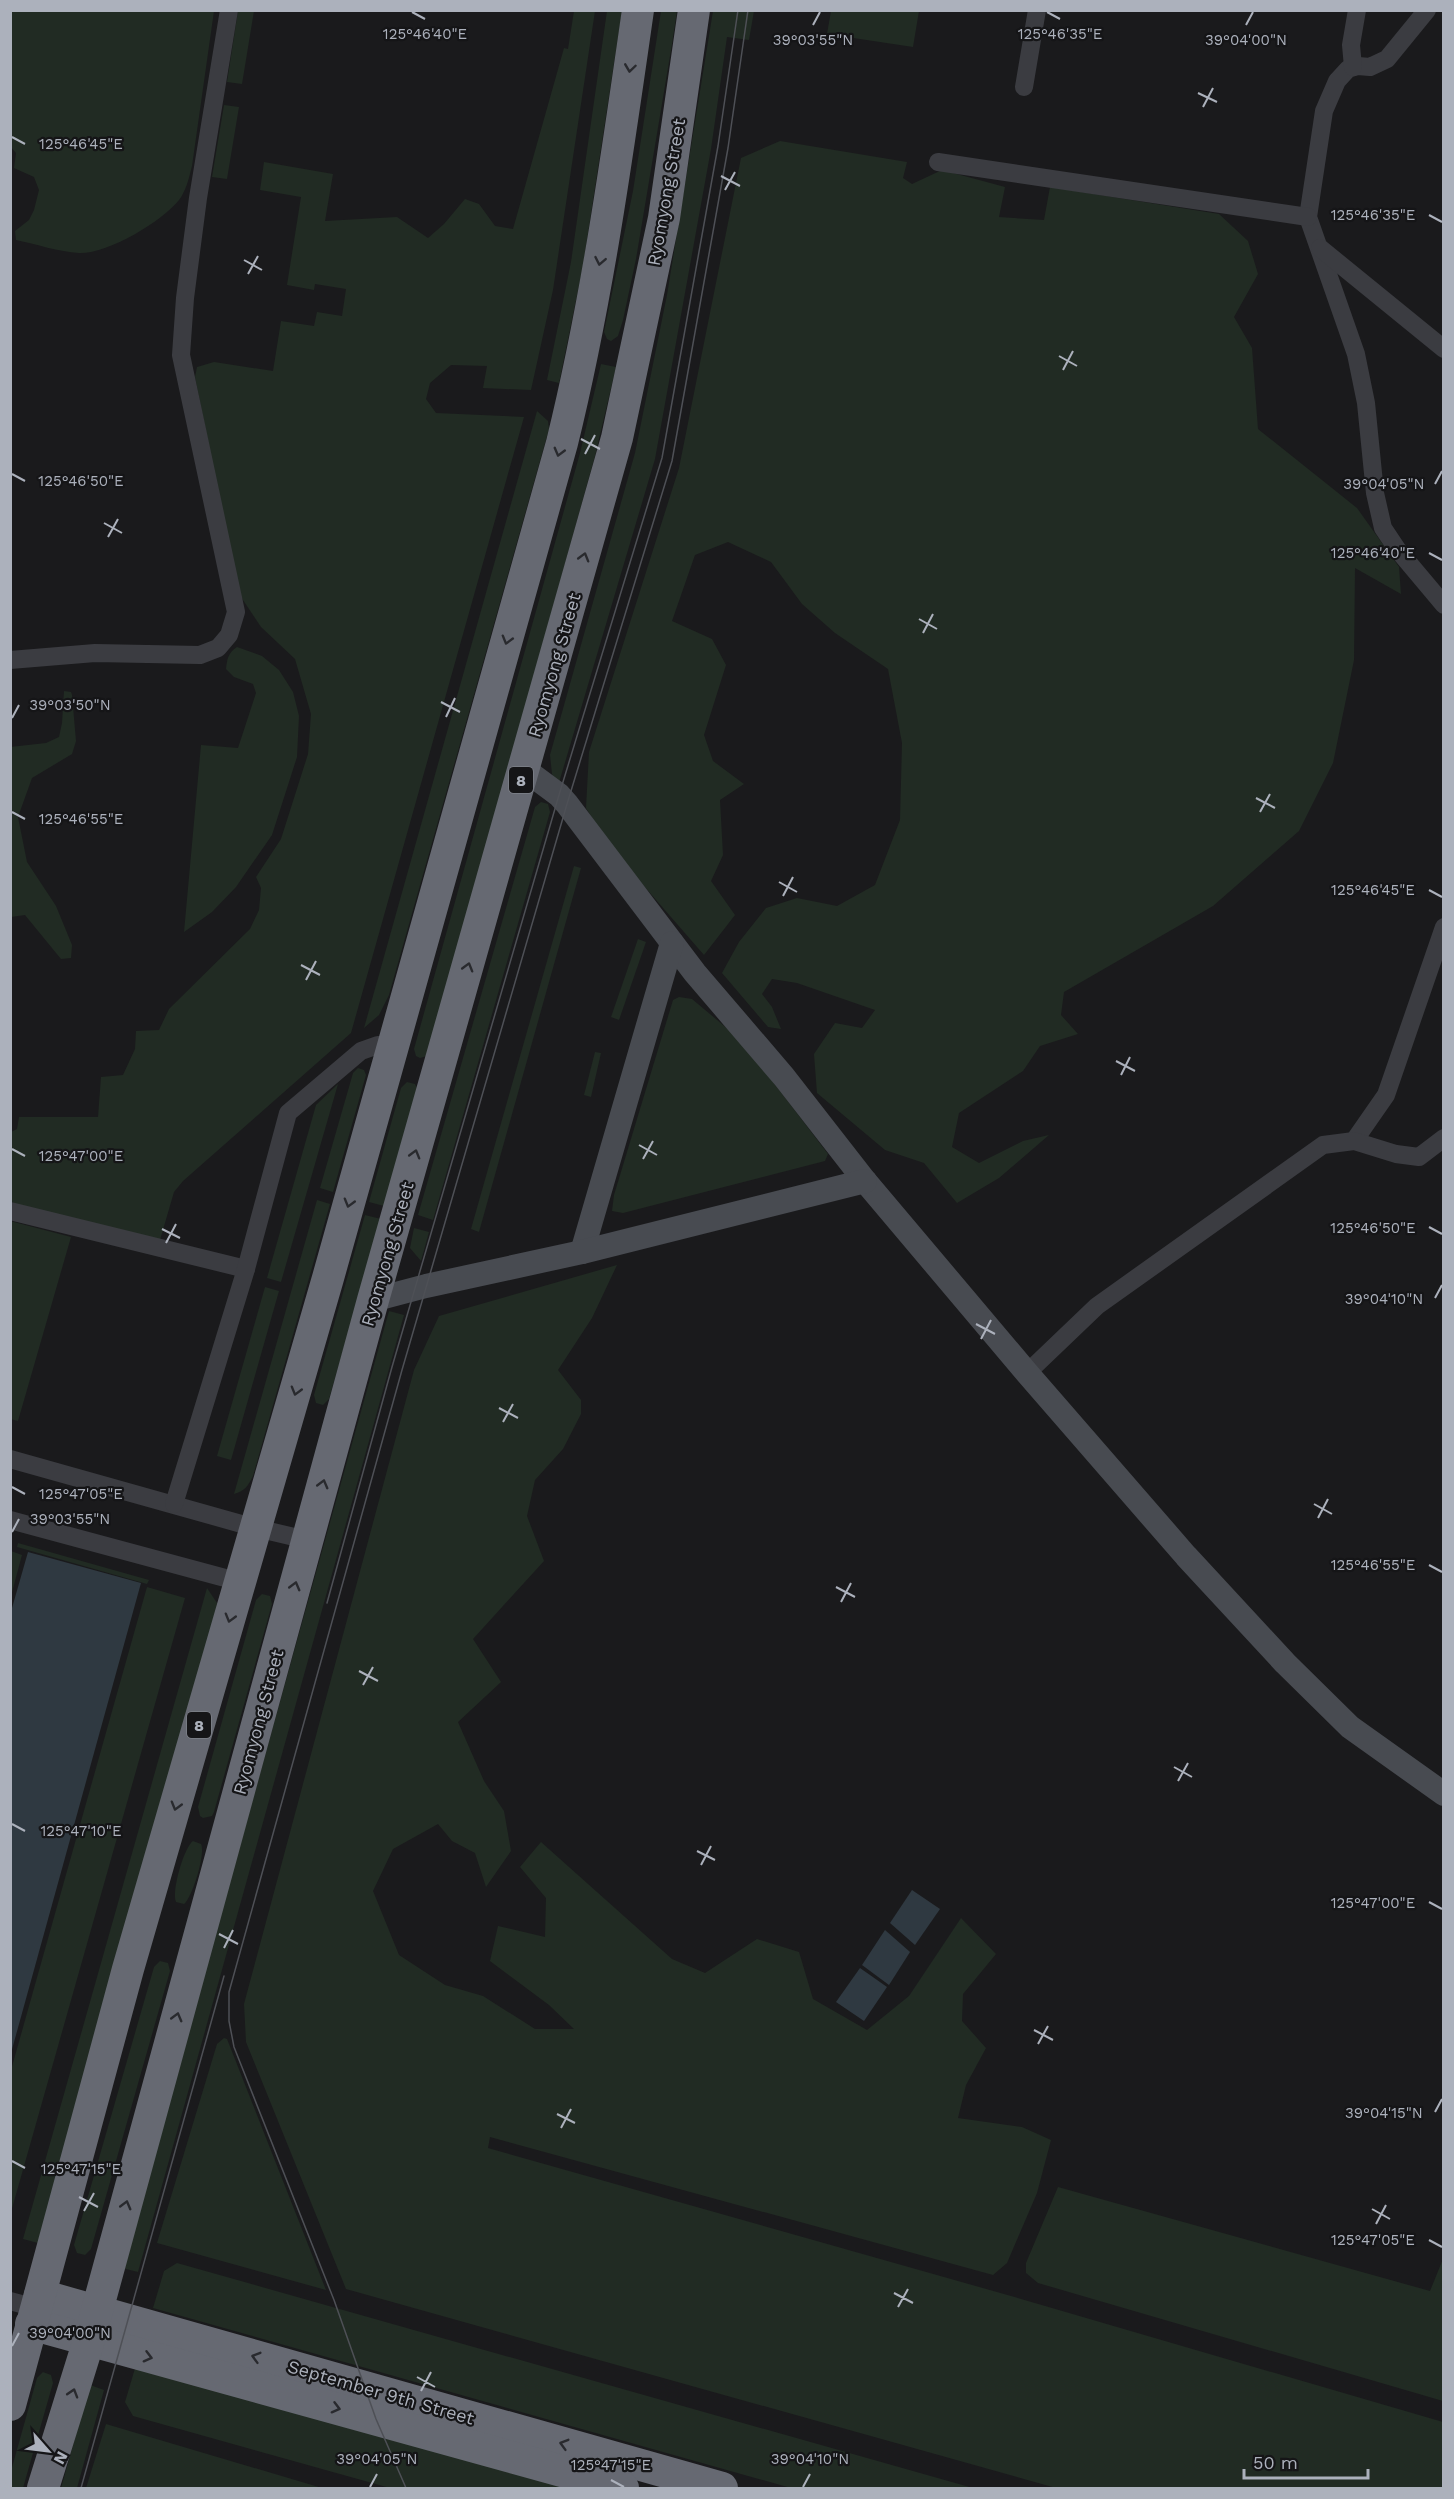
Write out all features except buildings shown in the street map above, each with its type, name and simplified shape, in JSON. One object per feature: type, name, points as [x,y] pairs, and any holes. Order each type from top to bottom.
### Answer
[{"type":"highway","name":"8","points":[[10,2405],[29,2307],[256,1528],[393,1046],[575,389],[608,220],[638,10]]},
{"type":"highway","name":"Ryomyong Street","points":[[43,2488],[93,2326],[373,1300],[617,438],[664,218],[694,10]]},
{"type":"highway","name":"September 9th Street","points":[[29,2307],[622,2488]]},
{"type":"highway","name":"September 9th Street","points":[[93,2326],[722,2488]]},
{"type":"street","points":[[10,660],[95,653],[200,655],[218,648],[229,635],[236,612],[181,355],[185,298],[198,198],[229,10]]},
{"type":"street","points":[[1024,87],[1036,10]]},
{"type":"street","points":[[1353,68],[1351,45],[1357,10]]},
{"type":"street","points":[[1427,10],[1387,59],[1370,67],[1348,69],[1337,81],[1324,111],[1308,217],[1356,354],[1366,403],[1375,493],[1383,528],[1397,549],[1443,605]]},
{"type":"street","points":[[938,162],[1308,217]]},
{"type":"street","points":[[1318,247],[1443,349]]},
{"type":"street","points":[[525,769],[567,804],[672,943],[792,1086],[865,1181],[1186,1556],[1285,1664],[1350,1727],[1443,1794]]},
{"type":"street","points":[[1354,1141],[1386,1095],[1443,927]]},
{"type":"street","points":[[582,1252],[672,943]]},
{"type":"street","points":[[174,1504],[246,1269],[288,1113],[361,1051],[378,1045],[393,1046]]},
{"type":"street","points":[[1027,1373],[1097,1306],[1323,1145],[1354,1141],[1396,1154],[1419,1157],[1443,1138]]},
{"type":"street","points":[[373,1300],[582,1252],[865,1181]]},
{"type":"street","points":[[10,1211],[246,1269]]},
{"type":"street","points":[[10,1459],[256,1528],[307,1540]]},
{"type":"street","points":[[10,1520],[240,1582]]},
{"type":"shaded area","points":[[11,10],[214,11],[192,166],[179,200],[147,227],[119,242],[91,252],[56,250],[16,240],[15,231],[29,220],[39,190],[34,177],[14,168],[16,153],[10,146]]},
{"type":"shaded area","points":[[238,11],[254,11],[242,84],[227,82]]},
{"type":"shaded area","points":[[574,11],[595,11],[553,290],[531,390],[483,388],[487,366],[451,365],[430,383],[426,399],[436,413],[524,417],[351,1033],[183,1181],[174,1192],[160,1240],[16,1205],[11,1201],[11,1132],[17,1129],[19,1117],[98,1117],[101,1077],[123,1075],[135,1049],[136,1031],[159,1030],[169,1009],[250,929],[259,910],[261,888],[256,877],[281,839],[308,754],[311,714],[295,659],[261,627],[239,594],[195,377],[197,367],[214,362],[273,371],[281,321],[314,326],[317,312],[342,316],[346,289],[315,284],[314,290],[287,285],[301,197],[260,190],[264,162],[333,174],[325,221],[397,217],[428,238],[444,224],[465,199],[479,204],[495,226],[513,229],[564,48],[568,49]]},
{"type":"shaded area","points":[[607,11],[622,11],[583,266],[559,383],[547,380],[571,262]]},
{"type":"shaded area","points":[[661,11],[677,11],[636,259],[623,320],[618,336],[611,341],[607,339],[604,332],[633,191]]},
{"type":"shaded area","points":[[713,11],[754,11],[749,40],[727,37],[711,149],[655,459],[558,786],[552,774],[550,755],[635,453],[667,295]]},
{"type":"shaded area","points":[[831,11],[919,11],[913,47],[827,34]]},
{"type":"shaded area","points":[[224,105],[239,107],[227,179],[212,177]]},
{"type":"shaded area","points":[[780,141],[907,162],[903,178],[912,184],[942,170],[1005,187],[999,217],[1044,220],[1050,187],[1219,214],[1248,241],[1258,274],[1234,317],[1252,348],[1258,429],[1357,508],[1399,567],[1401,594],[1355,568],[1354,660],[1333,763],[1299,831],[1213,906],[1064,992],[1061,1015],[1078,1034],[1040,1046],[1023,1071],[959,1113],[952,1147],[979,1163],[1023,1141],[1049,1135],[999,1178],[957,1203],[924,1163],[885,1150],[817,1093],[814,1054],[835,1023],[862,1028],[875,1010],[797,983],[772,979],[762,994],[772,1007],[781,1029],[768,1027],[722,973],[739,942],[766,908],[797,898],[837,906],[875,885],[900,820],[902,743],[888,669],[835,633],[802,604],[771,562],[728,542],[695,555],[672,621],[712,639],[726,665],[704,735],[713,761],[744,784],[720,800],[723,855],[711,881],[735,915],[704,955],[610,847],[586,808],[589,752],[679,468],[741,158]]},
{"type":"shaded area","points":[[601,364],[616,367],[595,456],[429,1053],[420,1058],[416,1056],[414,1049],[580,453]]},
{"type":"shaded area","points":[[537,411],[548,421],[549,429],[389,995],[379,1015],[364,1028]]},
{"type":"shaded area","points":[[237,647],[262,656],[279,670],[293,692],[299,716],[297,757],[272,835],[236,887],[212,912],[184,932],[201,745],[238,748],[256,693],[253,684],[234,677],[226,669],[228,656]]},
{"type":"shaded area","points":[[64,691],[71,692],[72,695],[76,741],[72,754],[32,778],[18,817],[27,862],[56,906],[72,945],[71,958],[61,959],[25,915],[11,917],[10,747],[46,743],[59,737]]},
{"type":"shaded area","points":[[541,802],[548,804],[550,812],[433,1220],[418,1215],[535,807]]},
{"type":"shaded area","points":[[574,866],[581,868],[479,1232],[471,1229]]},
{"type":"shaded area","points":[[638,939],[646,942],[619,1020],[611,1017]]},
{"type":"shaded area","points":[[679,997],[692,999],[741,1040],[828,1154],[825,1161],[623,1213],[612,1211],[614,1195],[673,1000]]},
{"type":"shaded area","points":[[595,1052],[601,1053],[591,1097],[584,1095]]},
{"type":"shaded area","points":[[358,1068],[364,1070],[366,1075],[333,1192],[320,1188],[353,1073]]},
{"type":"shaded area","points":[[407,1082],[415,1084],[417,1088],[384,1206],[369,1202],[401,1088]]},
{"type":"shaded area","points":[[338,1084],[281,1282],[267,1278],[316,1105]]},
{"type":"shaded area","points":[[317,1200],[330,1204],[253,1476],[246,1488],[234,1494]]},
{"type":"shaded area","points":[[365,1215],[381,1219],[329,1399],[323,1405],[316,1403],[314,1395]]},
{"type":"shaded area","points":[[10,1221],[71,1237],[18,1421],[10,1419]]},
{"type":"shaded area","points":[[414,1228],[429,1232],[421,1261],[410,1248]]},
{"type":"shaded area","points":[[617,1265],[592,1318],[558,1370],[581,1400],[581,1414],[563,1449],[535,1480],[527,1516],[544,1561],[473,1639],[501,1682],[458,1722],[484,1781],[504,1811],[511,1851],[486,1887],[475,1853],[452,1841],[438,1824],[393,1849],[373,1891],[399,1955],[445,1985],[483,1996],[535,2029],[574,2029],[549,2005],[490,1961],[498,1926],[545,1937],[546,1898],[520,1867],[541,1842],[672,1959],[705,1973],[757,1939],[799,1952],[813,1999],[867,2030],[909,1996],[961,1918],[996,1954],[963,1994],[962,2021],[986,2048],[966,2085],[958,2118],[1022,2127],[1051,2140],[1037,2193],[1007,2263],[993,2275],[490,2137],[488,2148],[1011,2296],[1443,2422],[1443,2488],[1056,2488],[346,2289],[246,2042],[244,2004],[414,1370],[439,1316]]},
{"type":"shaded area","points":[[265,1287],[279,1291],[231,1460],[217,1456]]},
{"type":"shaded area","points":[[389,1311],[404,1315],[138,2272],[122,2268]]},
{"type":"shaded area","points":[[18,1543],[149,1580],[147,1584],[17,1547]]},
{"type":"shaded area","points":[[10,1551],[22,1555],[11,1596]]},
{"type":"shaded area","points":[[28,1552],[141,1583],[11,2053],[10,1615]]},
{"type":"shaded area","points":[[147,1587],[185,1598],[11,2212],[11,2070]]},
{"type":"shaded area","points":[[207,1588],[217,1603],[216,1612],[38,2243],[23,2239]]},
{"type":"shaded area","points":[[262,1594],[270,1596],[272,1604],[214,1812],[212,1816],[203,1818],[200,1816],[198,1807],[256,1600]]},
{"type":"shaded area","points":[[193,1841],[201,1844],[202,1856],[194,1885],[184,1904],[176,1902],[175,1889],[182,1860]]},
{"type":"shaded area","points":[[912,1890],[940,1909],[915,1945],[890,1923]]},
{"type":"shaded area","points":[[885,1930],[910,1952],[889,1985],[862,1965]]},
{"type":"shaded area","points":[[160,1961],[168,1963],[170,1971],[91,2249],[85,2255],[77,2253],[74,2245],[154,1967]]},
{"type":"shaded area","points":[[860,1968],[887,1987],[864,2021],[836,2002]]},
{"type":"shaded area","points":[[224,2038],[227,2039],[326,2290],[157,2243],[217,2044]]},
{"type":"shaded area","points":[[1058,2187],[1430,2291],[1443,2259],[1443,2401],[1038,2283],[1026,2273],[1026,2263]]},
{"type":"shaded area","points":[[177,2263],[973,2488],[791,2488],[153,2308],[164,2271]]},
{"type":"shaded area","points":[[136,2365],[573,2488],[390,2488],[133,2416],[125,2402]]},
{"type":"shaded area","points":[[43,2372],[51,2375],[53,2383],[23,2488],[11,2488],[11,2471],[37,2378]]},
{"type":"shaded area","points":[[90,2385],[104,2390],[77,2488],[61,2488]]},
{"type":"shaded area","points":[[106,2424],[322,2488],[86,2488]]},
{"type":"tram line","points":[[327,1603],[392,1367],[559,795],[662,458],[718,146],[738,10]]},
{"type":"tram line","points":[[406,2488],[376,2419],[334,2300],[234,2047],[229,2021],[229,1992],[402,1370],[567,804],[672,461],[728,148],[748,10]]},
{"type":"tram line","points":[[81,2488],[224,1976]]}]
